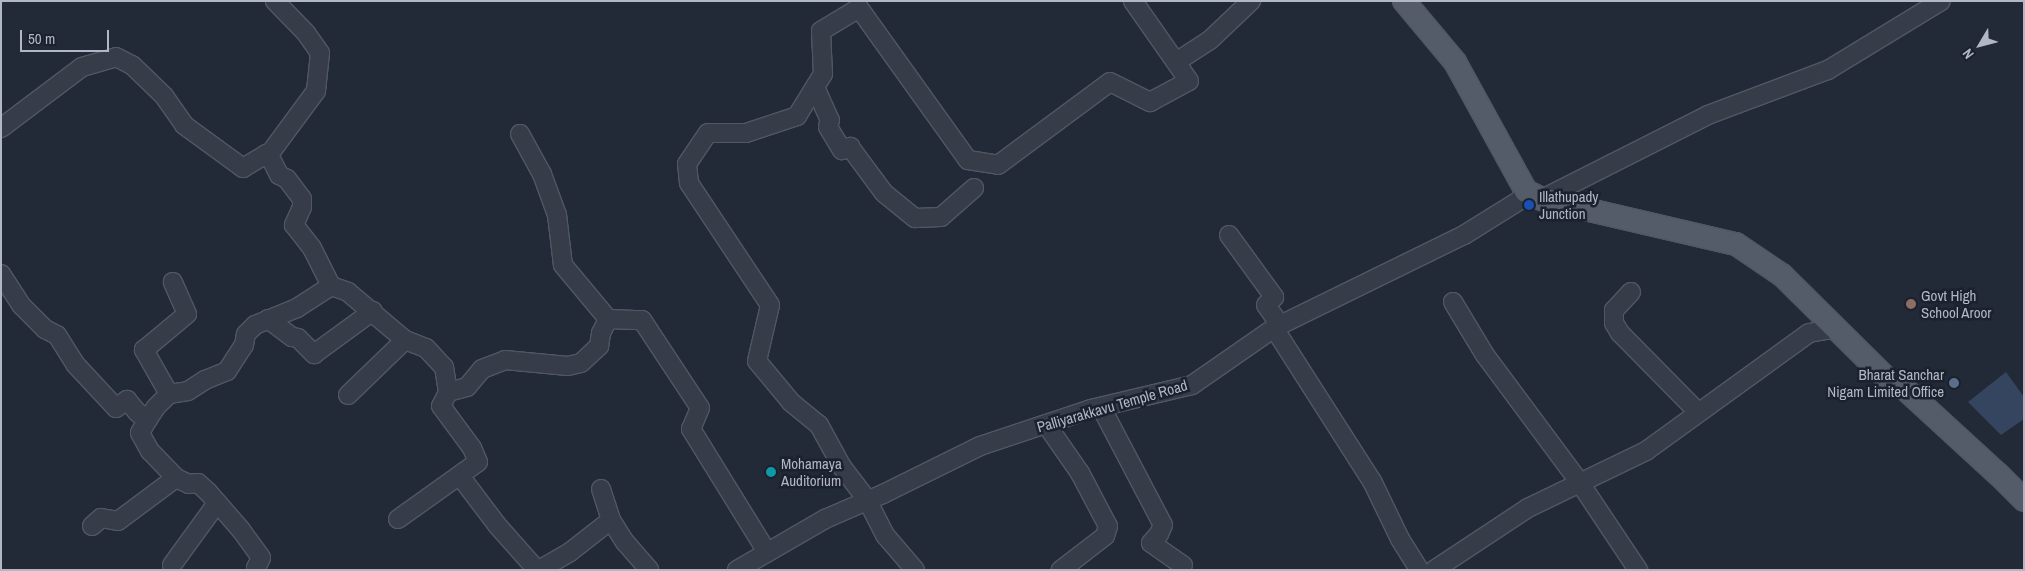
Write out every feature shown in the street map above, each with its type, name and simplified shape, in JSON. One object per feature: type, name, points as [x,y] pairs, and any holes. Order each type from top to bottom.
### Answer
[{"type":"main road","points":[[1404,1],[1455,62],[1534,195],[1736,244],[1782,275],[1888,380],[1905,389],[2024,500]]},
{"type":"street","points":[[268,156],[316,91],[320,53],[306,33],[275,1]]},
{"type":"street","points":[[915,570],[885,535],[868,501],[842,467],[820,425],[791,402],[757,362],[770,305],[689,183],[687,164],[708,133],[746,133],[797,116],[823,74],[821,31],[859,8],[968,160],[998,165],[1110,82],[1150,102],[1189,81],[1133,1]]},
{"type":"street","points":[[1176,62],[1210,40],[1251,1]]},
{"type":"street","name":"Palliyarakkavu Temple Road","points":[[737,570],[825,519],[868,501],[980,446],[1101,406],[1192,385],[1277,327],[1464,235],[1520,200],[1708,116],[1828,70],[1941,1]]},
{"type":"street","points":[[1,128],[82,67],[116,57],[132,65],[146,77],[164,96],[184,125],[243,168],[266,154],[268,156]]},
{"type":"street","points":[[815,87],[830,120],[828,127],[842,150],[850,148],[884,193],[915,218],[927,220],[941,217],[974,188]]},
{"type":"street","points":[[520,134],[542,174],[557,215],[563,265],[608,319],[642,320],[700,408],[691,429],[767,552]]},
{"type":"street","points":[[268,156],[279,175],[287,180],[302,200],[302,207],[294,225],[312,248],[331,286],[348,292],[373,311],[405,340],[426,348],[444,367],[448,392],[441,406],[472,448],[478,462],[398,519]]},
{"type":"street","points":[[1229,235],[1274,297],[1266,305],[1277,327],[1372,481],[1400,539],[1419,570]]},
{"type":"street","points":[[1,274],[22,306],[45,329],[57,335],[75,364],[116,408],[127,400],[138,413],[148,419]]},
{"type":"street","points":[[169,394],[144,350],[188,314],[172,282]]},
{"type":"street","points":[[257,570],[256,568],[261,558],[217,503],[198,483],[189,484],[176,478],[150,451],[140,433],[156,407],[169,394],[188,391],[205,380],[227,371],[244,344],[246,334],[255,325],[268,318],[297,308],[331,286]]},
{"type":"street","points":[[1630,292],[1614,310],[1614,323],[1620,333],[1698,412]]},
{"type":"street","points":[[1453,302],[1485,355],[1580,483],[1638,570]]},
{"type":"street","points":[[268,318],[292,337],[298,338],[314,354],[373,311]]},
{"type":"street","points":[[448,392],[467,387],[482,369],[505,360],[568,366],[581,363],[599,346],[601,333],[608,319]]},
{"type":"street","points":[[1434,570],[1528,508],[1646,451],[1808,333],[1836,328]]},
{"type":"street","points":[[348,395],[405,340]]},
{"type":"street","points":[[1101,406],[1163,525],[1159,534],[1151,543],[1183,565]]},
{"type":"street","points":[[1046,424],[1080,473],[1108,526],[1106,536],[1061,570]]},
{"type":"street","points":[[460,476],[497,525],[538,570],[570,552],[611,520]]},
{"type":"street","points":[[92,526],[101,518],[118,521],[176,478]]},
{"type":"street","points":[[601,489],[611,520],[621,537],[649,570]]},
{"type":"street","points":[[172,565],[217,503]]},
{"type":"water","points":[[2006,372],[2024,397],[2024,419],[2001,435],[1968,402]]},
{"type":"place","name":"Illathupady Junction","points":[[1529,205]]},
{"type":"place","name":"Govt High School Aroor","points":[[1911,304]]},
{"type":"place","name":"Bharat Sanchar Nigam Limited Office","points":[[1954,383]]},
{"type":"place","name":"Mohamaya Auditorium","points":[[771,472]]}]
